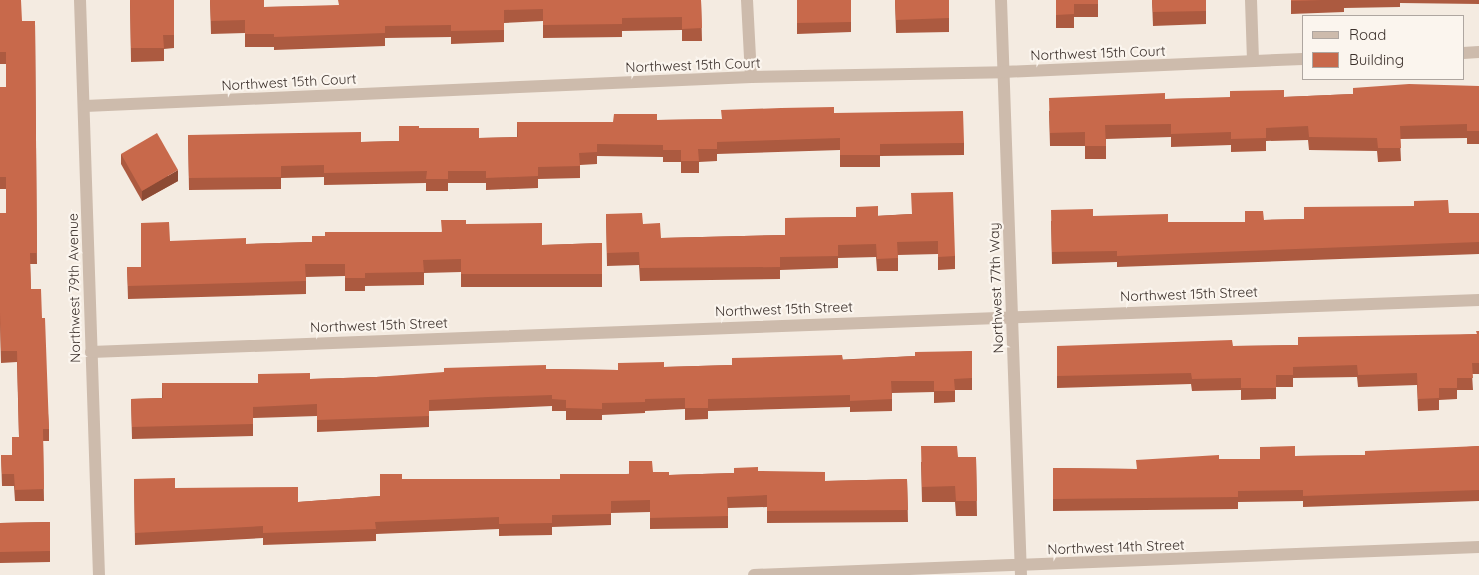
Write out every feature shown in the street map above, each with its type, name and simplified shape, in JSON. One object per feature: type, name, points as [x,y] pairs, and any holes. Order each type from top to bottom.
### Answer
[{"type":"street","name":"Northwest 79th Avenue","points":[[80,0],[85,106],[98,575]]},
{"type":"street","points":[[747,0],[751,77]]},
{"type":"street","name":"Northwest 77th Way","points":[[1001,0],[1020,570]]},
{"type":"street","points":[[1251,0],[1253,61]]},
{"type":"street","points":[[1464,53],[1479,52]]},
{"type":"street","name":"Northwest 15th Court","points":[[85,106],[751,77],[1004,72],[1302,59]]},
{"type":"street","name":"Northwest 15th Street","points":[[91,352],[1479,300]]},
{"type":"street","name":"Northwest 14th Street","points":[[754,575],[1020,570],[1479,547]]},
{"type":"building","points":[[0,0],[21,0],[22,21],[35,21],[37,253],[30,253],[31,289],[41,289],[42,318],[45,318],[49,429],[43,429],[44,489],[15,490],[14,474],[2,474],[1,455],[12,455],[12,437],[19,437],[17,351],[1,351],[0,213],[6,213],[6,177],[0,177],[0,87],[6,87],[6,52],[0,52]]},
{"type":"building","points":[[130,0],[174,0],[174,35],[163,35],[164,48],[131,48]]},
{"type":"building","points":[[210,0],[264,0],[264,7],[339,5],[338,0],[701,0],[702,28],[682,29],[682,17],[622,18],[622,24],[543,25],[543,9],[504,10],[504,30],[451,31],[451,25],[385,26],[385,33],[274,37],[274,34],[245,34],[245,20],[211,21]]},
{"type":"building","points":[[797,0],[851,0],[851,22],[797,23]]},
{"type":"building","points":[[895,0],[949,0],[949,18],[896,20]]},
{"type":"building","points":[[1056,0],[1098,0],[1098,4],[1074,4],[1074,14],[1056,15]]},
{"type":"building","points":[[1152,0],[1206,0],[1206,11],[1153,12]]},
{"type":"building","points":[[1409,84],[1479,86],[1479,131],[1467,131],[1467,124],[1400,126],[1401,148],[1378,148],[1377,138],[1309,137],[1308,126],[1266,128],[1266,138],[1231,139],[1231,132],[1171,134],[1171,124],[1105,125],[1106,146],[1085,146],[1085,132],[1050,133],[1049,98],[1165,93],[1165,99],[1230,97],[1230,91],[1284,90],[1284,97],[1353,94],[1353,88]]},
{"type":"building","points":[[834,107],[834,113],[963,111],[964,143],[880,144],[880,155],[840,155],[840,138],[717,142],[717,149],[698,149],[699,161],[681,161],[681,150],[663,150],[663,145],[597,144],[597,152],[579,153],[580,166],[538,167],[538,176],[486,178],[486,171],[448,171],[448,179],[426,179],[427,171],[324,173],[324,165],[281,166],[281,177],[189,178],[188,135],[361,132],[361,142],[399,141],[399,126],[419,126],[419,128],[479,128],[479,138],[518,137],[517,122],[613,122],[614,114],[657,114],[657,120],[722,119],[721,110]]},
{"type":"building","points":[[157,133],[178,170],[142,191],[121,154]]},
{"type":"building","points":[[953,192],[955,256],[938,257],[938,241],[897,242],[898,258],[877,259],[876,244],[838,245],[838,256],[780,257],[780,267],[640,268],[639,252],[607,253],[606,214],[642,213],[643,224],[660,223],[661,238],[785,235],[785,218],[856,217],[856,207],[878,206],[878,216],[912,214],[911,193]]},
{"type":"building","points":[[1448,200],[1449,213],[1479,213],[1479,242],[1117,256],[1117,251],[1052,252],[1051,210],[1093,209],[1093,216],[1168,214],[1168,222],[1245,222],[1245,211],[1263,211],[1264,220],[1304,219],[1304,207],[1414,206],[1414,201]]},
{"type":"building","points":[[441,220],[466,220],[466,224],[542,223],[542,245],[602,243],[602,274],[461,274],[461,259],[423,260],[424,272],[365,273],[365,278],[345,278],[345,264],[305,264],[306,281],[128,286],[127,267],[141,267],[141,223],[169,222],[170,241],[246,238],[246,244],[312,242],[312,236],[325,236],[325,232],[442,232]]},
{"type":"building","points":[[1476,331],[1479,331],[1479,363],[1472,363],[1473,378],[1457,378],[1457,388],[1439,388],[1439,398],[1418,399],[1417,373],[1358,375],[1357,365],[1293,367],[1293,375],[1276,375],[1276,388],[1241,388],[1241,378],[1192,379],[1191,373],[1057,376],[1057,346],[1232,340],[1233,346],[1298,345],[1298,337],[1477,334]]},
{"type":"building","points":[[972,351],[972,378],[954,379],[955,391],[934,391],[934,381],[891,381],[892,399],[850,401],[850,395],[708,399],[708,408],[685,408],[685,398],[645,399],[645,402],[602,403],[602,409],[566,408],[566,400],[552,399],[552,395],[488,397],[429,400],[429,416],[317,420],[317,404],[253,407],[253,424],[132,427],[131,399],[163,398],[162,383],[258,383],[258,374],[310,373],[310,379],[376,377],[444,372],[444,368],[546,365],[546,369],[618,370],[618,363],[664,362],[664,367],[732,365],[732,358],[842,355],[843,360],[915,356],[915,352]]},
{"type":"building","points":[[921,446],[957,446],[958,457],[976,457],[977,501],[956,501],[955,486],[922,487]]},
{"type":"building","points":[[1295,446],[1295,456],[1365,455],[1365,451],[1479,446],[1479,490],[1303,496],[1303,490],[1238,491],[1238,497],[1053,499],[1053,468],[1137,469],[1136,460],[1219,455],[1219,459],[1260,459],[1260,447]]},
{"type":"building","points":[[629,461],[652,461],[653,472],[669,472],[669,475],[734,473],[734,468],[758,467],[758,471],[825,472],[825,481],[907,479],[908,510],[767,511],[767,495],[727,497],[728,516],[650,518],[650,500],[611,501],[611,514],[552,515],[552,523],[499,524],[499,517],[375,522],[376,529],[263,533],[263,526],[135,533],[134,479],[175,478],[175,488],[298,487],[298,502],[380,496],[380,474],[402,474],[402,479],[560,479],[560,474],[629,474]]},
{"type":"building","points":[[50,522],[50,551],[0,552],[0,523]]}]
